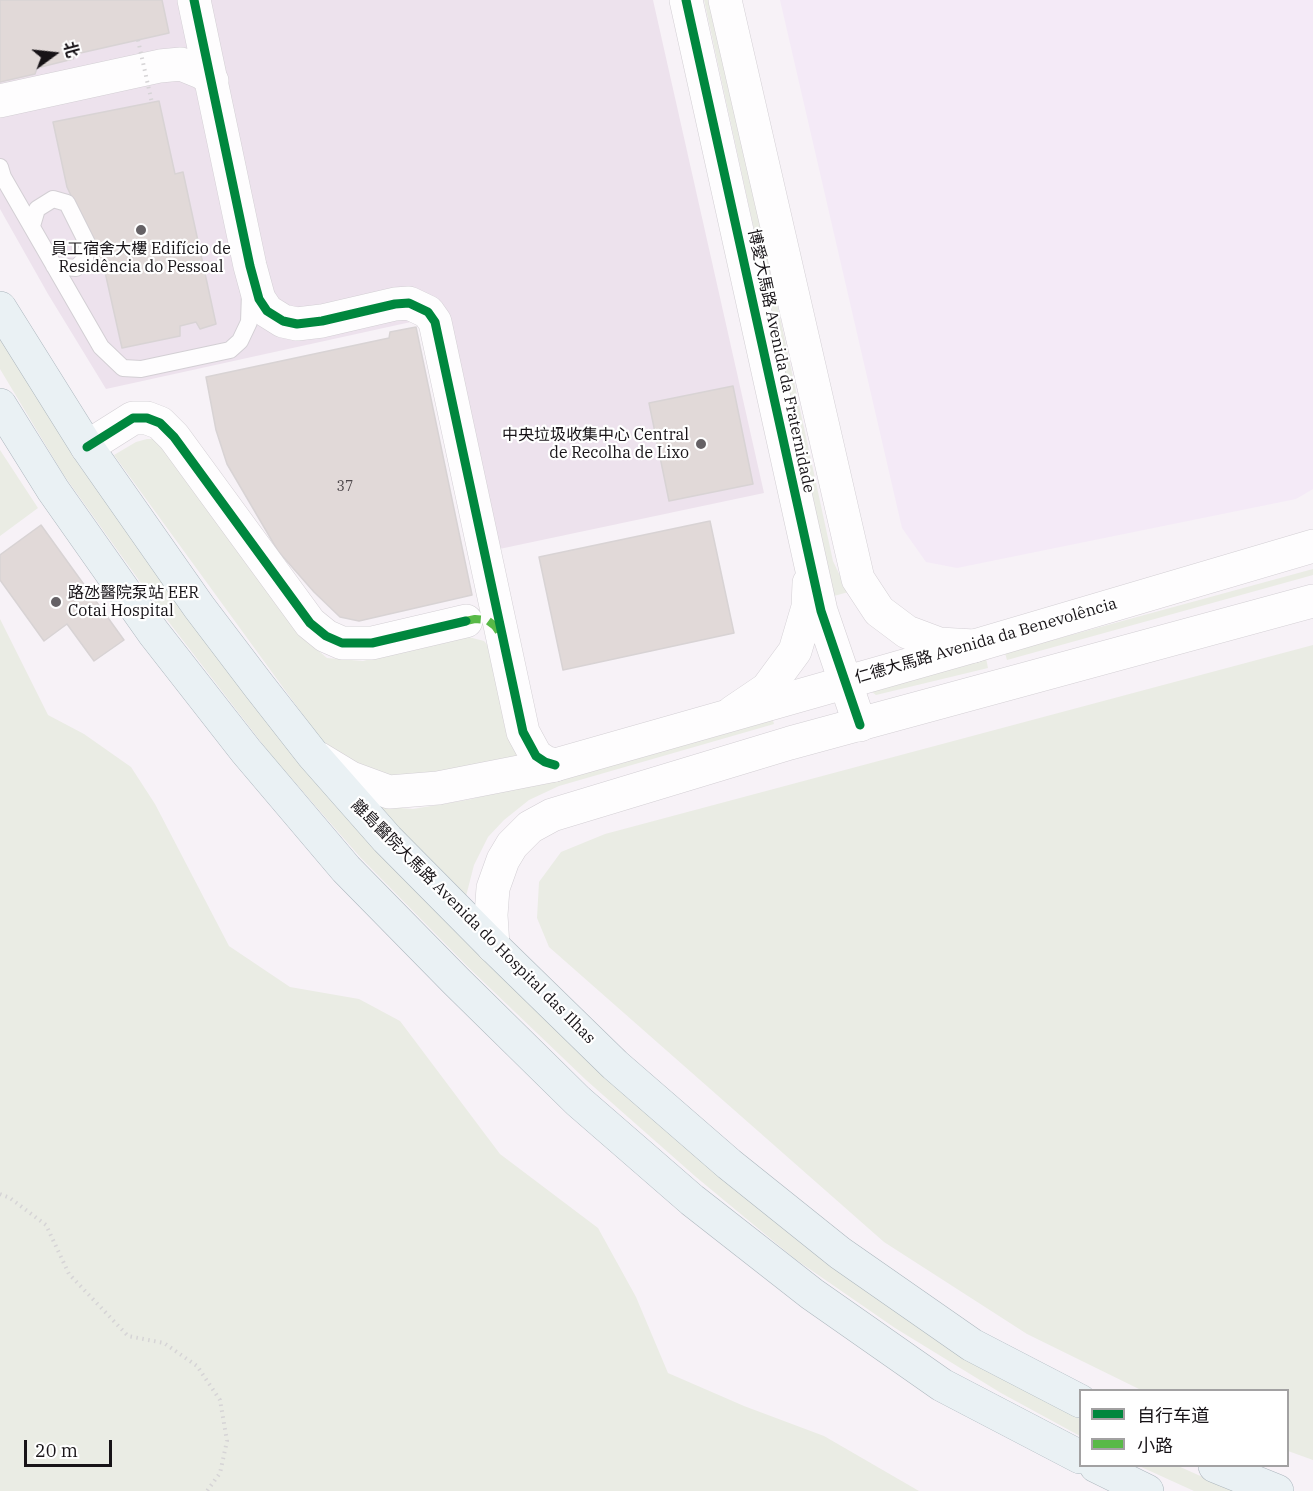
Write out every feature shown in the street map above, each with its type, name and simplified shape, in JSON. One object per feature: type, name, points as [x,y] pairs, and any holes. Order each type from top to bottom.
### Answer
[{"type":"main road","name":"離島醫院大馬路 Avenida do Hospital das Ilhas","points":[[0,308],[87,447],[199,607],[313,755],[387,839],[615,1065],[729,1164],[840,1252],[972,1345],[1079,1400]]},
{"type":"main road","points":[[0,405],[53,490],[133,604],[246,751],[346,869],[578,1101],[692,1200],[812,1294],[942,1385],[1079,1457]]},
{"type":"main road","points":[[1098,1467],[1147,1491]]},
{"type":"main road","points":[[1217,1467],[1276,1491]]},
{"type":"street","points":[[160,66],[176,56],[184,43],[186,31],[180,0]]},
{"type":"street","points":[[194,0],[250,266],[259,299],[267,311],[283,321],[297,324],[409,303],[428,312],[435,322],[523,732],[536,756],[555,765]]},
{"type":"street","name":"博愛大馬路 Avenida da Fraternidade","points":[[686,0],[821,610],[860,725]]},
{"type":"street","name":"博愛大馬路 Avenida da Fraternidade","points":[[725,0],[858,579],[879,611],[907,632],[939,644],[974,646]]},
{"type":"street","points":[[0,101],[160,66],[181,64],[203,73],[212,81]]},
{"type":"street","points":[[87,447],[133,418],[147,418],[160,423],[174,437],[310,623],[326,636],[342,644],[372,643],[466,621]]},
{"type":"street","name":"仁德大馬路 Avenida da Benevolência","points":[[313,755],[351,778],[389,792],[438,788],[555,765],[974,646],[1313,546]]},
{"type":"street","name":"博愛大馬路 Avenida da Fraternidade","points":[[729,714],[767,689],[795,651],[808,607],[810,560]]},
{"type":"street","points":[[493,946],[491,915],[493,888],[503,860],[512,844],[530,827],[552,815],[789,743],[1313,601]]},
{"type":"lane","points":[[0,167],[3,177],[101,346],[123,368],[141,369],[230,350],[240,341],[249,322],[250,266]]},
{"type":"lane","points":[[32,226],[37,209],[53,199],[67,203],[87,243],[85,259],[76,268],[54,266]]},
{"type":"path","points":[[138,40],[152,103]]},
{"type":"path","points":[[0,1194],[10,1198],[46,1225],[69,1274],[128,1336],[164,1343],[197,1366],[220,1400],[227,1441],[220,1473],[207,1491]]},
{"type":"shaded area","points":[[0,0],[653,0],[764,493],[471,555],[420,320],[106,389],[0,209]]},
{"type":"shaded area","points":[[704,0],[711,0],[833,561],[841,578],[852,591],[834,596]]},
{"type":"shaded area","points":[[780,0],[1313,0],[1313,489],[1296,499],[957,568],[926,562],[902,528]]},
{"type":"shaded area","points":[[0,334],[77,462],[185,613],[374,848],[1005,1380],[1079,1418],[1079,1435],[1001,1393],[895,1328],[795,1259],[696,1177],[586,1080],[468,967],[360,857],[271,755],[168,621],[63,474],[0,369]]},
{"type":"shaded area","points":[[156,439],[308,642],[327,658],[363,661],[461,635],[484,641],[492,651],[519,762],[411,782],[352,764],[322,741],[114,455],[136,442]]},
{"type":"shaded area","points":[[0,450],[38,508],[0,536]]},
{"type":"shaded area","points":[[1313,569],[1313,575],[1007,660],[1005,653]]},
{"type":"shaded area","points":[[0,619],[48,715],[84,734],[131,767],[155,804],[229,946],[290,987],[359,999],[400,1021],[500,1154],[598,1228],[636,1297],[668,1373],[744,1406],[824,1436],[919,1491],[0,1491]]},
{"type":"shaded area","points":[[1313,645],[1313,1460],[1289,1451],[1289,1389],[1139,1389],[1027,1334],[884,1242],[549,947],[537,918],[539,882],[561,852],[605,834]]},
{"type":"shaded area","points":[[986,658],[988,668],[876,695],[872,692]]},
{"type":"shaded area","points":[[771,714],[774,724],[559,786],[529,800],[504,820],[488,837],[474,865],[465,900],[377,806],[413,809],[472,799]]},
{"type":"shaded area","points":[[1141,1467],[1180,1467],[1234,1491],[1194,1491]]},
{"type":"building","points":[[0,0],[162,0],[169,33],[76,54],[73,59],[37,68],[35,74],[0,82]]},
{"type":"building","name":"員工宿舍大樓 Edifício de Residência do Pessoal","points":[[159,101],[175,174],[183,172],[216,324],[200,329],[196,322],[180,326],[180,336],[122,348],[105,272],[67,187],[53,122]]},
{"type":"building","points":[[416,327],[472,595],[359,621],[340,617],[314,592],[278,551],[227,464],[216,430],[206,377],[389,338],[390,332]]},
{"type":"building","name":"中央垃圾收集中心 Central de Recolha de Lixo","points":[[733,386],[753,484],[669,501],[649,403]]},
{"type":"building","points":[[710,521],[734,633],[563,670],[539,557]]},
{"type":"building","name":"路氹醫院泵站 EER Cotai Hospital","points":[[41,525],[124,640],[94,661],[67,624],[44,641],[0,580],[0,555]]},
{"type":"marked path","points":[[466,621],[487,620],[499,632]]},
{"type":"cycle path","points":[[194,0],[250,266],[259,299],[267,311],[283,321],[297,324],[409,303],[428,312],[435,322],[523,732],[536,756],[555,765]]},
{"type":"cycle path","points":[[686,0],[821,611],[860,725]]},
{"type":"cycle path","points":[[87,447],[133,418],[147,418],[160,423],[174,437],[310,623],[326,636],[342,643],[372,643],[466,621]]},
{"type":"place","name":"員工宿舍大樓 Edifício de Residência do Pessoal","points":[[141,230]]},
{"type":"place","name":"中央垃圾收集中心 Central de Recolha de Lixo","points":[[701,444]]},
{"type":"place","name":"路氹醫院泵站 EER Cotai Hospital","points":[[56,602]]}]
